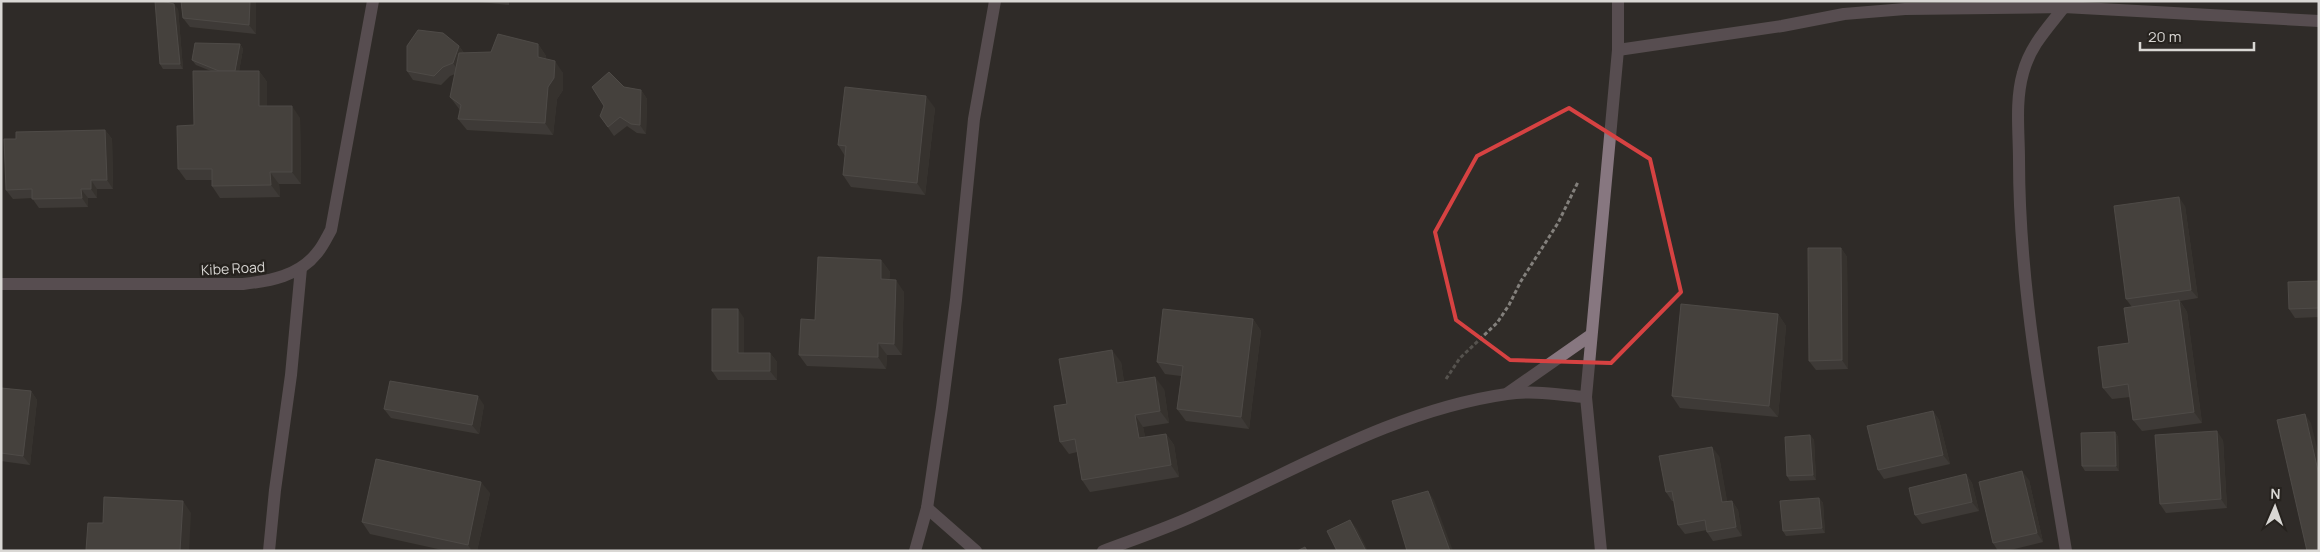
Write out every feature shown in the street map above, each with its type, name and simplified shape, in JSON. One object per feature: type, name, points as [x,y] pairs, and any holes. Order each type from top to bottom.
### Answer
[{"type":"street","name":"Kibe Road","points":[[1,284],[243,284],[274,280],[302,268],[317,254],[331,230],[373,1]]},
{"type":"street","points":[[915,551],[927,508],[956,300],[974,119],[995,1]]},
{"type":"street","points":[[1601,551],[1586,398],[1618,50],[1618,1]]},
{"type":"street","points":[[1618,50],[1782,26],[1844,14],[1905,9],[2064,7],[2319,21]]},
{"type":"street","points":[[2064,7],[2030,50],[2022,75],[2019,99],[2019,207],[2039,388],[2066,551]]},
{"type":"street","points":[[269,551],[275,490],[292,375],[302,268]]},
{"type":"street","points":[[1508,394],[1591,335]]},
{"type":"street","points":[[1103,551],[1190,518],[1386,428],[1430,413],[1508,394],[1540,393],[1586,398]]},
{"type":"street","points":[[927,508],[976,551]]},
{"type":"path","points":[[1430,413],[1446,379],[1460,358],[1497,323],[1509,305],[1521,281],[1558,223],[1580,178]]},
{"type":"highlighted area","points":[[1569,108],[1650,159],[1681,292],[1611,363],[1510,360],[1456,320],[1435,232],[1477,156]]},
{"type":"building","points":[[155,1],[174,4],[180,64],[160,64]]},
{"type":"building","points":[[181,1],[250,1],[249,25],[183,18]]},
{"type":"building","points":[[418,30],[443,33],[459,46],[453,63],[443,67],[434,76],[407,71],[407,46]]},
{"type":"building","points":[[498,34],[538,44],[538,57],[555,61],[554,78],[548,87],[545,123],[458,119],[461,105],[450,97],[459,53],[491,52]]},
{"type":"building","points":[[195,43],[240,44],[235,71],[219,71],[192,60]]},
{"type":"building","points":[[193,71],[259,71],[259,106],[292,106],[292,172],[270,172],[271,185],[212,186],[212,169],[178,169],[177,126],[194,125]]},
{"type":"building","points":[[609,72],[624,87],[641,90],[640,125],[631,124],[620,117],[608,127],[600,116],[604,106],[592,87]]},
{"type":"building","points":[[845,87],[926,96],[917,183],[843,175],[846,146],[838,145]]},
{"type":"building","points":[[105,130],[107,180],[91,180],[91,189],[81,189],[82,198],[32,199],[32,189],[6,190],[4,139],[16,139],[16,132]]},
{"type":"building","points":[[2179,197],[2191,290],[2126,299],[2114,206]]},
{"type":"building","points":[[1808,248],[1841,248],[1842,360],[1809,361]]},
{"type":"building","points":[[818,257],[881,260],[881,279],[896,280],[894,344],[878,343],[878,357],[799,355],[801,319],[815,320]]},
{"type":"building","points":[[2319,281],[2319,308],[2289,309],[2288,282]]},
{"type":"building","points":[[2179,300],[2194,412],[2133,420],[2128,384],[2103,388],[2098,347],[2129,343],[2124,308]]},
{"type":"building","points":[[1681,304],[1778,314],[1769,406],[1672,396]]},
{"type":"building","points":[[712,309],[738,309],[738,353],[770,353],[770,371],[712,371]]},
{"type":"building","points":[[1163,309],[1253,319],[1241,417],[1177,409],[1183,366],[1157,362]]},
{"type":"building","points":[[1112,350],[1117,383],[1155,377],[1160,411],[1135,415],[1139,438],[1166,434],[1171,465],[1082,480],[1075,439],[1060,442],[1054,406],[1067,404],[1059,359]]},
{"type":"building","points":[[390,381],[478,396],[472,425],[384,409]]},
{"type":"building","points":[[1,388],[31,391],[23,456],[1,453]]},
{"type":"building","points":[[1933,411],[1943,455],[1878,470],[1867,426]]},
{"type":"building","points":[[2305,414],[2319,475],[2319,551],[2307,551],[2277,420]]},
{"type":"building","points":[[2217,431],[2221,499],[2160,504],[2155,435]]},
{"type":"building","points":[[2115,432],[2116,466],[2082,466],[2081,433]]},
{"type":"building","points":[[1810,435],[1813,475],[1787,476],[1785,437]]},
{"type":"building","points":[[1712,447],[1722,502],[1732,501],[1736,527],[1707,532],[1705,520],[1678,525],[1672,491],[1666,492],[1659,456]]},
{"type":"building","points":[[376,459],[481,482],[468,545],[362,522]]},
{"type":"building","points":[[2022,471],[2037,533],[1993,543],[1979,482]]},
{"type":"building","points":[[1966,474],[1972,502],[1915,515],[1909,488]]},
{"type":"building","points":[[1428,491],[1450,551],[1407,551],[1392,501]]},
{"type":"building","points":[[104,497],[183,501],[180,551],[86,550],[88,523],[103,523]]},
{"type":"building","points":[[1819,498],[1822,528],[1783,531],[1780,501]]},
{"type":"building","points":[[1350,520],[1366,551],[1337,551],[1327,531]]},
{"type":"building","points":[[1305,547],[1307,551],[1297,551]]}]
